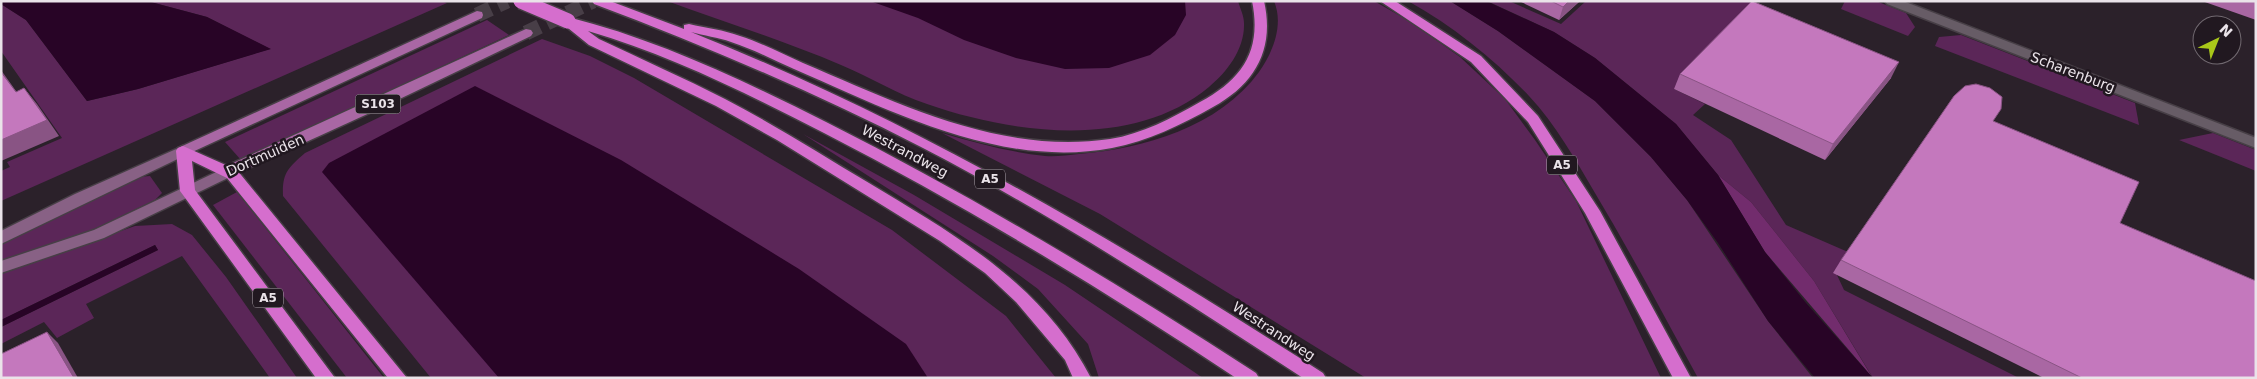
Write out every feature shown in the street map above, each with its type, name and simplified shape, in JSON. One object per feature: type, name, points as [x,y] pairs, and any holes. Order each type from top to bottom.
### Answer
[{"type":"highway","name":"Westrandweg","points":[[520,1],[568,21],[613,33],[762,97],[939,186],[1071,263],[1250,378]]},
{"type":"highway","name":"Westrandweg","points":[[598,1],[795,82],[973,169],[1198,301],[1317,378]]},
{"type":"highway","name":"A5","points":[[643,18],[736,39],[931,122],[973,134],[1035,146],[1076,148],[1113,144],[1147,136],[1196,114],[1236,86],[1250,68],[1260,47],[1262,15],[1258,1]]},
{"type":"highway","name":"A5","points":[[1386,1],[1476,59],[1533,119],[1592,211],[1682,378]]},
{"type":"highway","name":"A5","points":[[568,21],[594,42],[730,108],[782,137],[954,242],[991,269],[1022,298],[1071,356],[1082,378]]},
{"type":"highway","name":"A5","points":[[183,151],[188,191],[326,378]]},
{"type":"highway","points":[[183,151],[229,171],[398,378]]},
{"type":"main road","points":[[1,238],[80,198],[477,15]]},
{"type":"main road","name":"Dortmuiden","points":[[1,267],[99,234],[229,171],[380,103],[526,33]]},
{"type":"street","name":"Scharenburg","points":[[1891,1],[2256,143]]},
{"type":"shaded area","points":[[1,1],[147,1],[207,17],[271,49],[138,89],[87,101],[26,20],[1,4]]},
{"type":"shaded area","points":[[147,1],[440,1],[447,3],[1,201],[1,171],[10,167],[7,162],[62,138],[1,51],[1,4],[26,20],[87,101],[138,89],[270,49],[207,17]]},
{"type":"shaded area","points":[[667,1],[1238,1],[1243,15],[1244,33],[1234,59],[1222,74],[1209,87],[1179,107],[1145,120],[1109,128],[1072,130],[1034,128],[997,123],[927,104],[820,56]]},
{"type":"shaded area","points":[[870,1],[1185,1],[1186,15],[1175,35],[1150,55],[1109,68],[1065,69],[1016,58],[964,40],[918,18]]},
{"type":"shaded area","points":[[1274,1],[1374,1],[1409,21],[1460,57],[1505,99],[1576,201],[1661,378],[1366,378],[1100,214],[942,133],[1006,150],[1053,156],[1128,147],[1178,132],[1201,121],[1223,107],[1242,91],[1259,72],[1269,56],[1276,38],[1278,19]]},
{"type":"shaded area","points":[[1408,1],[1450,1],[1498,31],[1595,101],[1651,157],[1687,200],[1768,321],[1813,378],[1698,378],[1608,216],[1572,155],[1539,107],[1487,56],[1457,32]]},
{"type":"shaded area","points":[[1450,1],[1486,1],[1554,32],[1595,58],[1676,124],[1718,175],[1765,252],[1806,303],[1873,378],[1815,378],[1768,321],[1718,243],[1687,200],[1651,157],[1595,101],[1498,31]]},
{"type":"shaded area","points":[[1487,1],[1509,1],[1561,24],[1586,1],[1757,1],[1674,89],[1705,104],[1693,115],[1731,140],[1786,225],[1848,252],[1837,275],[1844,290],[2019,378],[1873,378],[1814,281],[1751,202],[1718,175],[1676,124],[1595,58],[1554,32]]},
{"type":"shaded area","points":[[1845,1],[1876,1],[1906,13],[1915,27],[1908,36],[1841,9]]},
{"type":"shaded area","points":[[487,20],[509,35],[241,160],[225,142]]},
{"type":"shaded area","points":[[1961,35],[2135,103],[2139,125],[1935,46],[1939,37]]},
{"type":"shaded area","points":[[542,39],[590,56],[634,78],[892,230],[1006,316],[1056,378],[431,378],[283,196],[285,176],[290,167],[305,153]]},
{"type":"shaded area","points":[[475,86],[621,160],[799,269],[906,344],[928,378],[499,378],[322,172],[329,163]]},
{"type":"shaded area","points":[[2213,133],[2256,150],[2256,171],[2179,140]]},
{"type":"shaded area","points":[[803,134],[914,195],[1065,285],[1203,378],[1099,378],[1088,344],[1038,289],[993,256]]},
{"type":"shaded area","points":[[1718,175],[1751,202],[1814,281],[1872,377],[1765,252]]},
{"type":"shaded area","points":[[150,176],[162,193],[155,200],[86,233],[1,262],[1,245],[56,216],[138,177]]},
{"type":"shaded area","points":[[237,192],[384,378],[347,378],[213,205]]},
{"type":"shaded area","points":[[172,224],[192,235],[226,277],[297,378],[270,378],[182,256],[86,304],[94,318],[57,338],[44,322],[1,344],[1,327],[158,250],[155,245],[1,320],[1,273],[135,226]]},
{"type":"shaded area","points":[[155,245],[158,250],[1,327],[1,320]]},
{"type":"building","points":[[1551,1],[1569,1],[1563,7]]},
{"type":"building","points":[[1752,1],[1899,62],[1833,144],[1680,74]]},
{"type":"building","points":[[1,72],[16,92],[24,88],[47,120],[1,140]]},
{"type":"building","points":[[1976,84],[1990,88],[2002,97],[2001,109],[1993,121],[2139,182],[2120,223],[2256,281],[2256,378],[2082,378],[1841,260],[1954,96],[1965,86]]},
{"type":"building","points":[[47,332],[74,378],[1,378],[1,354]]},
{"type":"tunnel","points":[[477,15],[507,1]]},
{"type":"tunnel","points":[[526,33],[593,1]]}]
